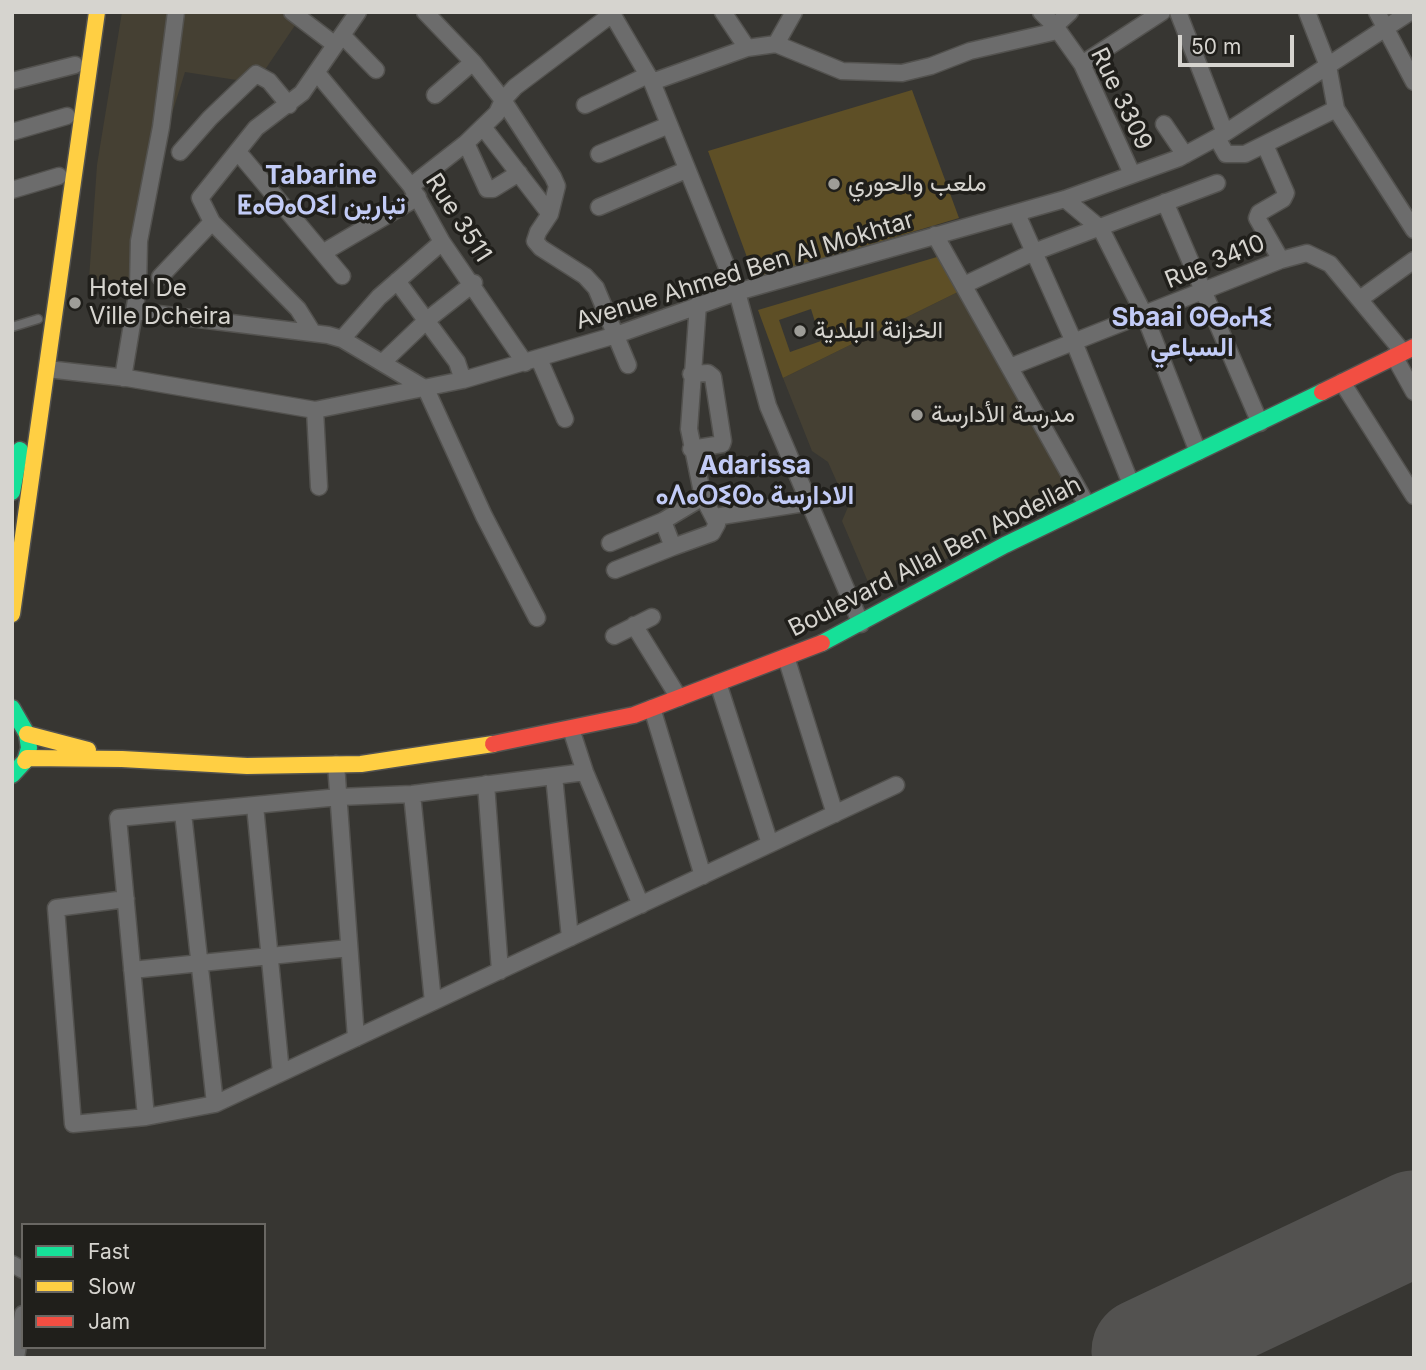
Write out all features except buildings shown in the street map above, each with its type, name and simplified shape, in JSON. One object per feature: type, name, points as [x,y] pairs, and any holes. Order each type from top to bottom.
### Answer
[{"type":"street","points":[[12,492],[82,12]]},
{"type":"street","points":[[12,614],[97,12]]},
{"type":"street","points":[[123,378],[138,288],[139,241],[161,127],[176,12]]},
{"type":"street","points":[[292,12],[338,40],[376,71]]},
{"type":"street","points":[[313,332],[298,309],[212,222],[202,203],[202,194],[256,128],[289,105],[317,73],[358,12]]},
{"type":"street","points":[[425,12],[473,62],[503,100],[556,183],[550,214],[538,232],[536,241],[585,276],[596,288],[628,365]]},
{"type":"street","points":[[723,12],[747,48]]},
{"type":"street","points":[[776,44],[794,12]]},
{"type":"street","name":"Rue 3309","points":[[1041,12],[1082,64],[1132,174]]},
{"type":"street","points":[[585,105],[650,78],[747,48],[776,44],[842,71],[902,73],[1056,28],[1070,12]]},
{"type":"street","points":[[1082,64],[1162,12]]},
{"type":"street","points":[[1178,12],[1230,156],[1245,154],[1336,109]]},
{"type":"street","points":[[1307,12],[1328,66],[1336,109],[1414,230]]},
{"type":"street","points":[[1377,12],[1385,29],[1410,64],[1414,82]]},
{"type":"street","name":"Avenue Ahmed Ben Al Mokhtar","points":[[315,410],[426,389],[532,361],[616,335],[737,292],[1065,199],[1185,155],[1221,136],[1410,12]]},
{"type":"street","points":[[324,253],[415,192],[497,113],[503,100],[528,76],[612,13],[650,78],[737,292],[768,406],[862,624]]},
{"type":"street","points":[[435,95],[473,62]]},
{"type":"street","points":[[12,81],[75,65]]},
{"type":"street","name":"Rue 3511","points":[[317,73],[415,192],[442,242],[532,361],[565,419]]},
{"type":"street","points":[[180,152],[209,118],[256,74],[270,81],[289,105]]},
{"type":"street","points":[[12,132],[67,116]]},
{"type":"street","points":[[1164,124],[1185,155]]},
{"type":"street","points":[[599,154],[669,125]]},
{"type":"street","points":[[483,127],[550,214]]},
{"type":"street","points":[[466,143],[487,189],[493,189],[519,173]]},
{"type":"street","points":[[1265,145],[1286,193],[1283,199],[1259,213],[1257,218],[1281,260]]},
{"type":"street","points":[[238,152],[342,276]]},
{"type":"street","points":[[599,207],[686,170]]},
{"type":"street","points":[[12,190],[59,176]]},
{"type":"street","points":[[964,285],[1034,251],[1101,229],[1217,183]]},
{"type":"street","points":[[1065,199],[1101,229],[1144,314],[1198,452]]},
{"type":"street","points":[[1165,202],[1260,423]]},
{"type":"street","points":[[1017,214],[1074,342],[1131,484]]},
{"type":"street","points":[[160,278],[212,222]]},
{"type":"street","points":[[935,235],[1087,505]]},
{"type":"street","points":[[342,339],[397,281],[442,242]]},
{"type":"street","name":"Rue 3410","points":[[1010,367],[1281,260],[1307,253],[1317,255],[1330,264],[1404,352],[1414,392]]},
{"type":"street","points":[[1360,299],[1414,260]]},
{"type":"street","points":[[397,281],[457,362],[463,380]]},
{"type":"street","points":[[383,362],[427,320],[474,283]]},
{"type":"street","points":[[615,570],[712,533],[716,520],[704,498],[691,449],[688,403],[698,304]]},
{"type":"street","points":[[134,311],[313,332],[342,339],[426,389],[484,516],[537,618]]},
{"type":"street","name":"Boulevard Allal Ben Abdellah","points":[[25,761],[27,758],[122,759],[247,766],[336,764],[405,758],[571,729],[652,708],[786,657],[862,624],[1005,545],[1404,352]]},
{"type":"street","points":[[47,369],[123,378],[315,410],[319,487]]},
{"type":"street","points":[[691,374],[708,373],[713,377],[723,441],[722,444],[691,449]]},
{"type":"street","points":[[1342,382],[1414,496]]},
{"type":"street","points":[[610,543],[663,521],[704,498]]},
{"type":"street","points":[[716,520],[811,502]]},
{"type":"street","points":[[663,521],[673,547]]},
{"type":"street","points":[[614,636],[652,617]]},
{"type":"street","points":[[634,625],[679,698]]},
{"type":"street","points":[[786,657],[835,814]]},
{"type":"street","points":[[718,683],[770,844]]},
{"type":"street","points":[[652,708],[703,876]]},
{"type":"street","points":[[12,775],[25,761],[29,748],[18,720]]},
{"type":"street","name":"Boulevard Allal Ben Abdellah","points":[[18,720],[122,759]]},
{"type":"street","points":[[571,729],[585,772],[641,905]]},
{"type":"street","points":[[336,764],[356,1038]]},
{"type":"street","points":[[146,1117],[118,818],[339,797],[412,794],[585,772]]},
{"type":"street","points":[[554,776],[570,938]]},
{"type":"street","points":[[486,784],[500,971]]},
{"type":"street","points":[[126,899],[56,908],[73,1124],[146,1117],[215,1104],[896,785]]},
{"type":"street","points":[[412,794],[433,1002]]},
{"type":"street","points":[[255,806],[281,1073]]},
{"type":"street","points":[[183,813],[215,1104]]},
{"type":"street","points":[[132,970],[349,947]]},
{"type":"street","points":[[16,1358],[21,1327]]},
{"type":"lane","points":[[12,327],[38,318]]},
{"type":"shaded area","points":[[122,12],[304,12],[256,83],[185,72],[164,139],[136,281],[89,279],[97,165]]},
{"type":"shaded area","name":"ملعب والحوري","points":[[912,90],[959,218],[755,279],[708,151]]},
{"type":"shaded area","points":[[947,254],[964,289],[783,378],[758,310]],"holes":[[[811,309],[821,341],[790,352],[779,320]]]},
{"type":"shaded area","name":"مدرسة الأدارسة","points":[[964,289],[1081,490],[944,560],[885,585],[868,582],[842,521],[848,507],[828,462],[812,451],[783,378]]},
{"type":"runway","points":[[1144,1351],[1414,1223]]},
{"type":"traffic: fast","points":[[822,643],[1005,545],[1322,392]]},
{"type":"traffic: fast","points":[[12,492],[20,450]]},
{"type":"traffic: fast","points":[[12,708],[27,734],[29,748],[25,761],[12,775]]},
{"type":"traffic: slow","points":[[12,614],[97,12]]},
{"type":"traffic: slow","points":[[27,734],[88,750]]},
{"type":"traffic: slow","points":[[25,761],[27,758],[122,759],[247,766],[361,764],[493,744]]},
{"type":"traffic: jam","points":[[1322,392],[1414,347]]},
{"type":"traffic: jam","points":[[493,744],[634,715],[822,643]]},
{"type":"place","name":"ملعب والحوري","points":[[834,184]]},
{"type":"place","name":"Hotel De Ville Dcheira","points":[[75,303]]},
{"type":"place","name":"الخزانة البلدية","points":[[800,331]]},
{"type":"place","name":"مدرسة الأدارسة","points":[[917,415]]},
{"type":"district","name":"Tabarine ⵟⴰⴱⴰⵔⵉⵏ تبارين","points":[[321,191]]},
{"type":"district","name":"Sbaai ⵙⴱⴰⵄⵉ السباعي","points":[[1192,333]]},
{"type":"district","name":"Adarissa ⴰⴷⴰⵔⵉⵙⴰ الادارسة","points":[[755,481]]}]
